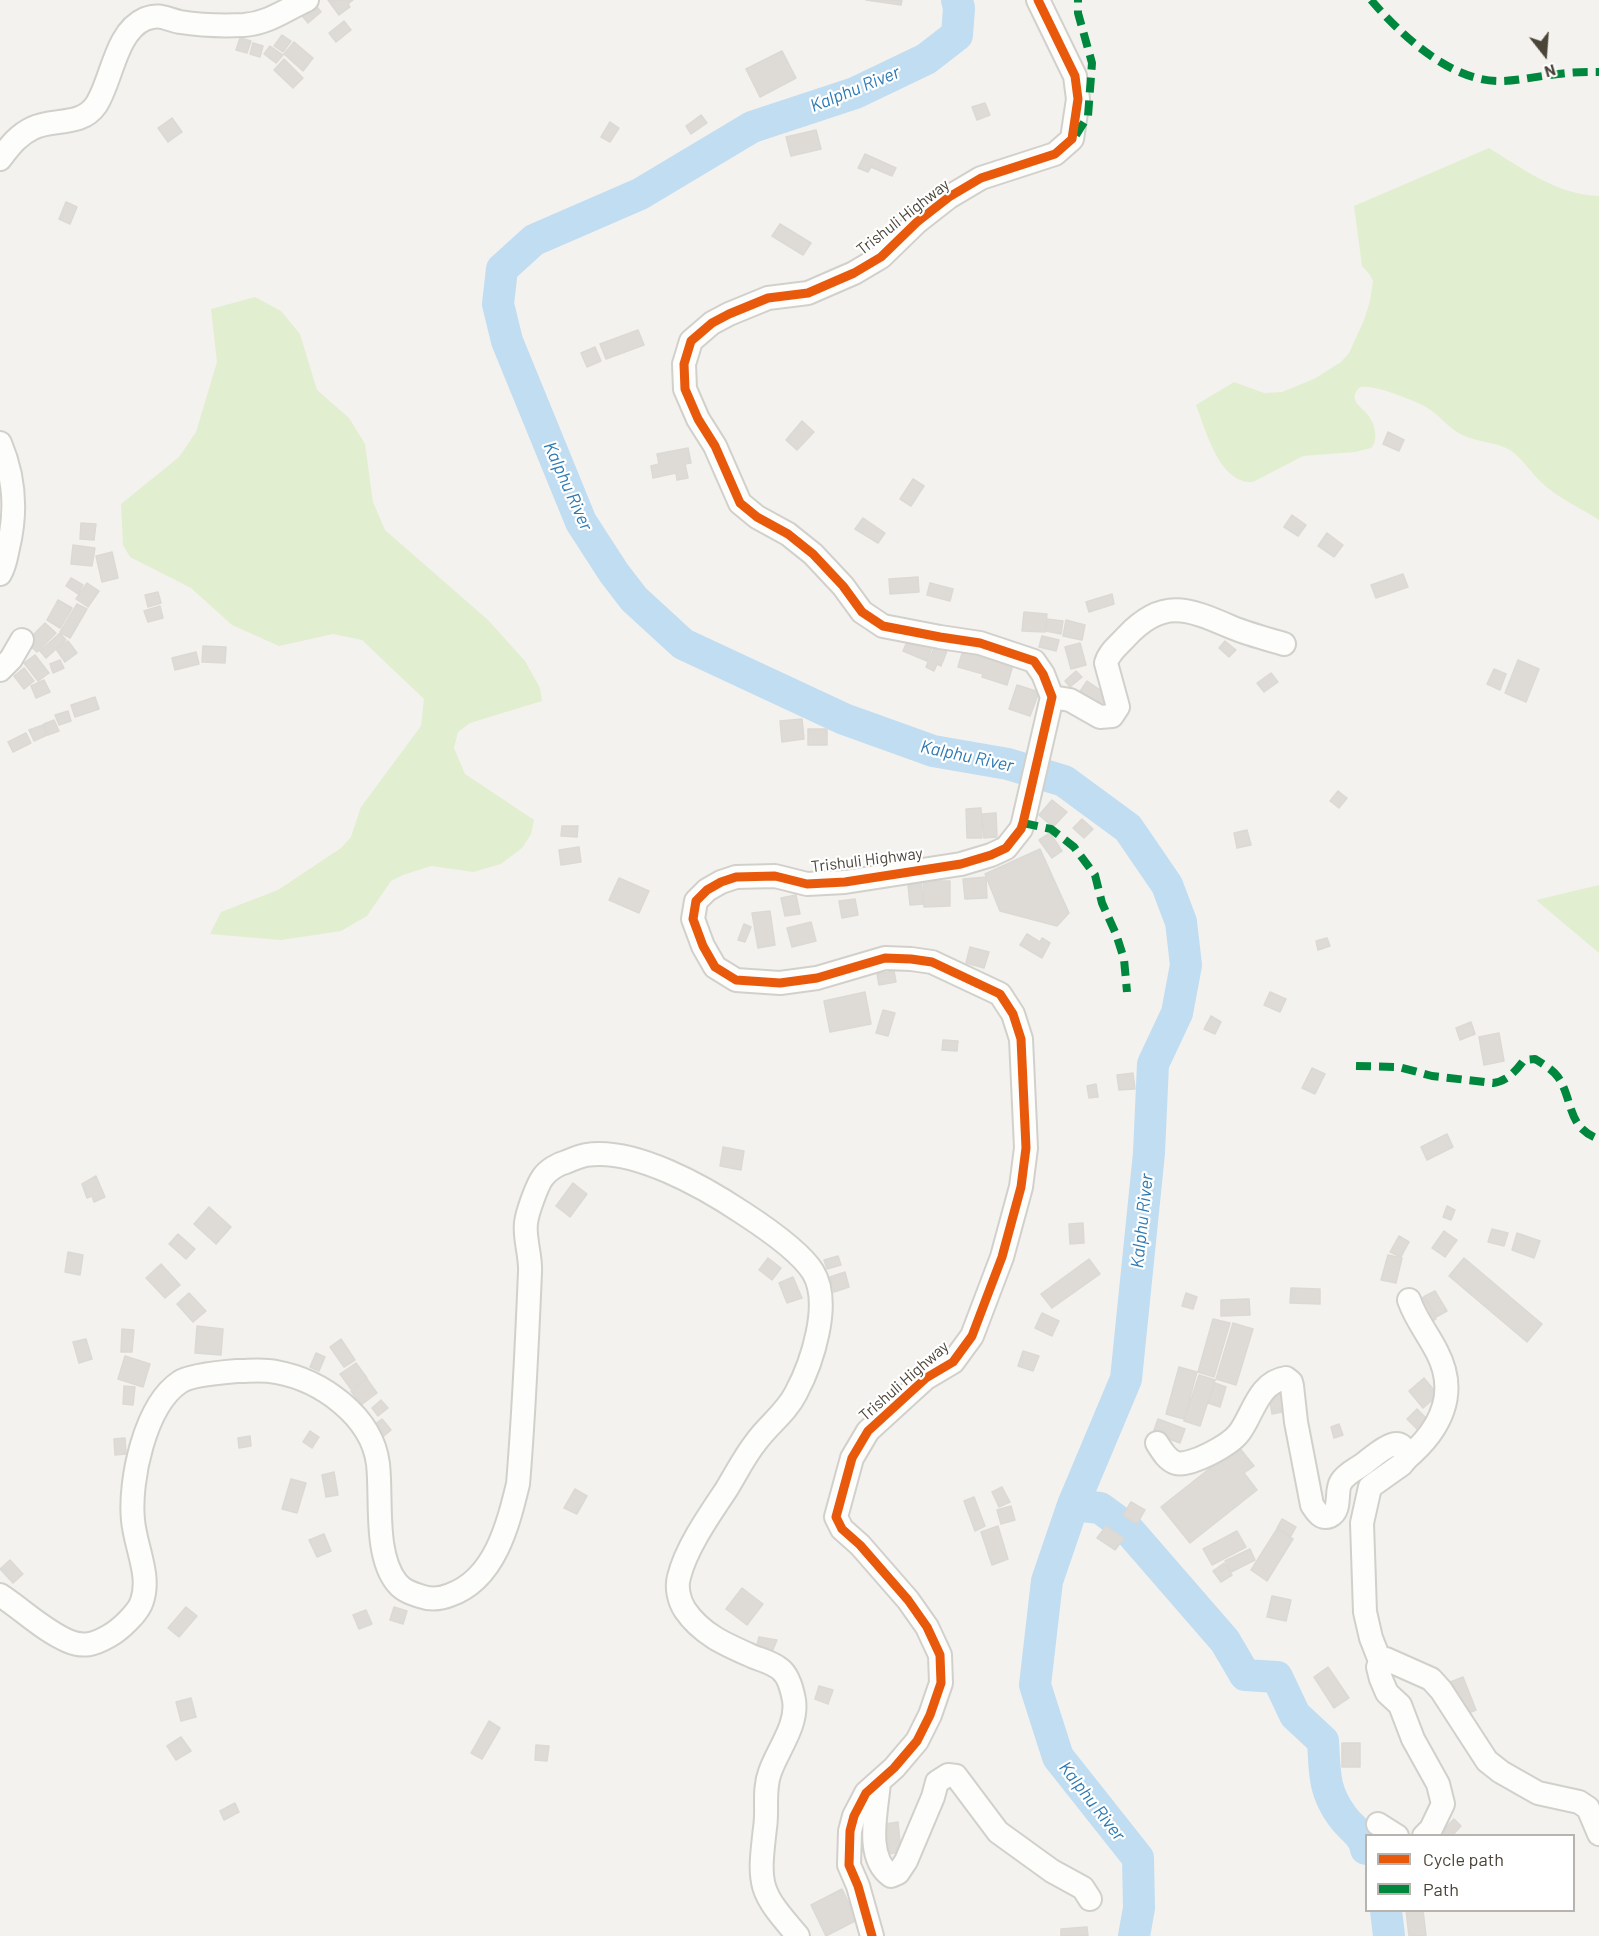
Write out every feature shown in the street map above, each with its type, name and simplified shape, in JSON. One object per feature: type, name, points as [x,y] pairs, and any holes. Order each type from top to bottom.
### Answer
[{"type":"street","points":[[0,159],[16,139],[35,127],[69,122],[95,106],[110,67],[127,34],[143,20],[160,15],[179,22],[244,25],[269,21],[285,10],[307,0]]},
{"type":"street","name":"Trishuli Highway","points":[[872,1936],[858,1886],[849,1865],[850,1831],[854,1816],[866,1793],[917,1742],[941,1683],[940,1655],[927,1628],[908,1600],[860,1545],[842,1529],[836,1517],[852,1458],[868,1431],[926,1377],[953,1362],[972,1336],[1002,1257],[1021,1187],[1026,1148],[1021,1039],[1013,1014],[1000,994],[932,962],[885,958],[817,978],[780,983],[736,980],[716,967],[703,946],[693,919],[696,901],[721,882],[736,877],[775,876],[807,884],[845,882],[961,864],[1006,848],[1021,828],[1052,697],[1043,674],[1034,661],[980,643],[883,626],[862,612],[843,586],[813,554],[788,534],[757,517],[741,503],[715,446],[698,419],[685,388],[684,364],[691,341],[712,323],[768,298],[808,293],[854,273],[881,257],[917,222],[949,197],[981,178],[1055,154],[1072,139],[1078,99],[1075,76],[1038,0]]},
{"type":"street","points":[[0,443],[11,473],[15,496],[10,539],[0,574]]},
{"type":"street","points":[[1052,697],[1070,700],[1100,717],[1112,716],[1118,707],[1106,663],[1108,656],[1137,625],[1152,614],[1166,610],[1206,615],[1233,628],[1284,644]]},
{"type":"street","points":[[0,670],[22,640]]},
{"type":"street","points":[[0,1595],[52,1633],[69,1642],[83,1646],[97,1643],[116,1633],[142,1603],[145,1583],[133,1522],[132,1496],[142,1440],[153,1415],[164,1396],[181,1380],[223,1372],[254,1371],[275,1371],[319,1386],[348,1410],[371,1440],[378,1463],[384,1552],[397,1584],[412,1594],[432,1599],[462,1591],[475,1581],[497,1549],[510,1516],[518,1484],[531,1267],[526,1224],[544,1175],[558,1164],[586,1155],[611,1155],[636,1159],[686,1180],[719,1197],[773,1234],[800,1257],[813,1273],[820,1293],[820,1320],[808,1366],[796,1395],[779,1419],[758,1438],[745,1458],[696,1538],[678,1578],[678,1593],[682,1605],[695,1625],[722,1643],[781,1669],[789,1680],[795,1710],[792,1722],[768,1775],[761,1869],[762,1886],[771,1904],[798,1936]]},
{"type":"street","points":[[1409,1300],[1416,1320],[1429,1337],[1445,1372],[1446,1395],[1443,1414],[1431,1433],[1401,1466],[1370,1487],[1362,1523],[1365,1612],[1371,1638],[1380,1661],[1378,1667],[1381,1679],[1387,1693],[1400,1705],[1413,1739],[1438,1784],[1443,1804],[1431,1829],[1426,1834]]},
{"type":"street","points":[[1157,1443],[1165,1456],[1176,1463],[1188,1463],[1203,1456],[1228,1443],[1239,1434],[1267,1387],[1278,1379],[1286,1378],[1292,1386],[1312,1505],[1323,1516],[1330,1516],[1334,1512],[1339,1485],[1346,1476],[1389,1445],[1401,1445],[1406,1449],[1407,1458]]},
{"type":"street","points":[[1380,1661],[1391,1660],[1431,1679],[1441,1690],[1487,1761],[1501,1772],[1538,1793],[1579,1802],[1588,1808],[1599,1834]]},
{"type":"street","points":[[879,1782],[875,1850],[884,1871],[891,1876],[898,1873],[906,1861],[937,1782],[948,1775],[956,1776],[998,1832],[1052,1871],[1083,1888],[1090,1899]]},
{"type":"green space","points":[[1489,148],[1541,180],[1569,191],[1599,196],[1599,520],[1548,488],[1510,450],[1462,435],[1426,407],[1370,387],[1358,389],[1355,393],[1355,401],[1366,412],[1374,427],[1375,441],[1371,448],[1355,452],[1303,456],[1253,482],[1241,480],[1231,474],[1209,441],[1196,405],[1234,382],[1264,393],[1282,392],[1314,379],[1341,362],[1349,353],[1364,320],[1373,281],[1362,266],[1354,206]]},
{"type":"green space","points":[[255,297],[281,311],[300,334],[317,390],[349,418],[365,444],[373,502],[385,530],[488,620],[525,661],[540,688],[542,701],[470,723],[458,732],[454,748],[465,774],[534,820],[531,834],[522,848],[501,864],[473,872],[431,866],[403,875],[391,881],[367,916],[341,931],[281,940],[210,934],[221,912],[278,890],[341,848],[351,837],[361,807],[421,726],[424,699],[362,640],[333,634],[279,646],[232,625],[191,588],[130,557],[123,545],[121,504],[179,457],[196,432],[217,362],[211,309]]},
{"type":"green space","points":[[1599,885],[1599,953],[1536,900]]},
{"type":"building","points":[[328,0],[353,0],[348,4],[350,7],[339,15]]},
{"type":"building","points":[[866,0],[902,0],[901,5]]},
{"type":"building","points":[[312,1],[321,12],[308,23],[299,12]]},
{"type":"building","points":[[344,21],[351,30],[336,42],[329,33]]},
{"type":"building","points":[[282,35],[291,41],[283,52],[274,46]]},
{"type":"building","points":[[240,38],[251,41],[247,53],[236,50]]},
{"type":"building","points":[[294,42],[313,58],[303,71],[284,54]]},
{"type":"building","points":[[253,43],[263,46],[260,57],[250,54]]},
{"type":"building","points":[[270,46],[283,55],[276,63],[264,54]]},
{"type":"building","points":[[782,51],[796,78],[760,97],[746,69]]},
{"type":"building","points":[[284,59],[303,78],[293,88],[274,70]]},
{"type":"building","points":[[985,103],[990,115],[977,120],[972,107]]},
{"type":"building","points":[[701,115],[707,123],[691,134],[686,126]]},
{"type":"building","points":[[172,118],[182,132],[168,142],[158,128]]},
{"type":"building","points":[[610,122],[619,128],[610,142],[601,137]]},
{"type":"building","points":[[816,130],[821,149],[791,156],[786,137]]},
{"type":"building","points":[[865,154],[896,168],[892,176],[871,167],[868,172],[858,168]]},
{"type":"building","points":[[66,202],[77,207],[70,224],[59,219]]},
{"type":"building","points":[[780,224],[811,243],[803,255],[772,236]]},
{"type":"building","points":[[638,330],[644,345],[606,359],[600,344]]},
{"type":"building","points":[[595,347],[601,361],[587,367],[581,353]]},
{"type":"building","points":[[802,421],[814,432],[797,450],[786,440]]},
{"type":"building","points":[[1388,432],[1404,440],[1399,451],[1383,444]]},
{"type":"building","points":[[688,448],[691,463],[685,464],[688,478],[677,480],[676,473],[653,478],[651,466],[659,464],[657,454]]},
{"type":"building","points":[[913,479],[924,486],[911,506],[900,499]]},
{"type":"building","points":[[1292,515],[1306,525],[1298,536],[1284,527]]},
{"type":"building","points":[[863,518],[885,533],[878,543],[855,529]]},
{"type":"building","points":[[81,523],[96,524],[94,540],[80,539]]},
{"type":"building","points":[[1327,533],[1343,545],[1334,557],[1318,546]]},
{"type":"building","points":[[73,545],[95,548],[92,566],[71,564]]},
{"type":"building","points":[[112,552],[118,578],[102,582],[96,556]]},
{"type":"building","points":[[1403,574],[1408,587],[1376,598],[1371,585]]},
{"type":"building","points":[[918,577],[919,592],[890,594],[889,579]]},
{"type":"building","points":[[71,578],[83,585],[78,594],[66,586]]},
{"type":"building","points":[[87,583],[99,591],[88,607],[76,599]]},
{"type":"building","points":[[930,583],[953,589],[950,601],[927,595]]},
{"type":"building","points":[[158,592],[161,603],[148,607],[145,595]]},
{"type":"building","points":[[1112,594],[1114,604],[1089,612],[1086,602]]},
{"type":"building","points":[[58,600],[72,608],[60,628],[47,620]]},
{"type":"building","points":[[77,604],[87,609],[70,638],[60,632]]},
{"type":"building","points":[[160,606],[163,618],[148,622],[144,611]]},
{"type":"building","points":[[1024,612],[1047,614],[1045,632],[1022,631]]},
{"type":"building","points":[[1047,619],[1063,621],[1061,634],[1046,631]]},
{"type":"building","points":[[1066,620],[1085,625],[1082,640],[1063,636]]},
{"type":"building","points":[[45,623],[56,633],[37,652],[26,642]]},
{"type":"building","points":[[60,633],[66,640],[46,658],[40,651]]},
{"type":"building","points":[[910,635],[933,645],[927,661],[903,651]]},
{"type":"building","points":[[1042,636],[1059,640],[1056,651],[1039,647]]},
{"type":"building","points":[[68,641],[77,653],[65,662],[56,649]]},
{"type":"building","points":[[1225,641],[1236,650],[1229,657],[1219,648]]},
{"type":"building","points":[[1080,643],[1086,665],[1071,669],[1065,647]]},
{"type":"building","points":[[203,646],[226,647],[225,663],[202,662]]},
{"type":"building","points":[[935,646],[947,651],[941,666],[937,664],[934,671],[926,667]]},
{"type":"building","points":[[964,647],[1014,662],[1007,685],[982,677],[983,674],[958,667]]},
{"type":"building","points":[[196,652],[199,664],[175,670],[172,658]]},
{"type":"building","points":[[35,655],[49,673],[38,681],[24,663]]},
{"type":"building","points":[[60,660],[64,668],[53,673],[50,664]]},
{"type":"building","points":[[1518,660],[1539,669],[1526,702],[1505,693]]},
{"type":"building","points":[[24,668],[34,681],[24,689],[14,676]]},
{"type":"building","points":[[1494,669],[1506,674],[1500,690],[1487,684]]},
{"type":"building","points":[[1076,671],[1082,677],[1070,687],[1065,681]]},
{"type":"building","points":[[1271,673],[1278,682],[1264,692],[1257,683]]},
{"type":"building","points":[[44,680],[50,692],[36,698],[31,686]]},
{"type":"building","points":[[1087,681],[1109,696],[1101,708],[1079,693]]},
{"type":"building","points":[[1017,685],[1039,692],[1030,716],[1009,709]]},
{"type":"building","points":[[95,697],[99,709],[75,717],[71,705]]},
{"type":"building","points":[[68,711],[71,721],[59,725],[55,715]]},
{"type":"building","points":[[802,719],[804,739],[782,742],[780,721]]},
{"type":"building","points":[[54,720],[59,731],[48,735],[44,724]]},
{"type":"building","points":[[43,725],[47,735],[34,741],[29,730]]},
{"type":"building","points":[[808,729],[827,729],[827,745],[808,745]]},
{"type":"building","points":[[26,733],[31,743],[13,752],[8,742]]},
{"type":"building","points":[[1338,791],[1347,798],[1339,808],[1330,801]]},
{"type":"building","points":[[1052,800],[1067,812],[1053,827],[1039,815]]},
{"type":"building","points":[[981,808],[982,838],[967,838],[966,809]]},
{"type":"building","points":[[996,813],[997,837],[984,838],[982,814]]},
{"type":"building","points":[[1082,819],[1093,829],[1084,838],[1073,828]]},
{"type":"building","points":[[562,826],[578,826],[577,837],[561,836]]},
{"type":"building","points":[[1247,830],[1251,845],[1237,848],[1234,833]]},
{"type":"building","points":[[1050,833],[1062,851],[1052,858],[1039,840]]},
{"type":"building","points":[[579,847],[581,862],[561,865],[559,850]]},
{"type":"building","points":[[1040,849],[1069,913],[1057,926],[1000,911],[985,874]]},
{"type":"building","points":[[986,877],[987,898],[965,899],[963,879]]},
{"type":"building","points":[[619,878],[649,891],[639,913],[609,900]]},
{"type":"building","points":[[923,881],[950,881],[950,906],[924,907]]},
{"type":"building","points":[[921,883],[923,904],[910,905],[908,885]]},
{"type":"building","points":[[796,895],[800,914],[785,916],[781,898]]},
{"type":"building","points":[[855,899],[858,915],[842,918],[839,901]]},
{"type":"building","points":[[770,911],[775,945],[758,948],[752,913]]},
{"type":"building","points":[[811,922],[816,941],[792,947],[787,928]]},
{"type":"building","points":[[744,924],[751,927],[745,942],[738,940]]},
{"type":"building","points":[[1027,934],[1040,942],[1042,938],[1050,943],[1042,958],[1020,945]]},
{"type":"building","points":[[1327,938],[1330,946],[1318,950],[1316,941]]},
{"type":"building","points":[[970,947],[989,952],[984,968],[966,963]]},
{"type":"building","points":[[894,971],[896,982],[879,985],[877,974]]},
{"type":"building","points":[[865,992],[871,1024],[830,1032],[824,1001]]},
{"type":"building","points":[[1270,992],[1286,999],[1280,1012],[1264,1005]]},
{"type":"building","points":[[883,1010],[895,1013],[888,1036],[876,1033]]},
{"type":"building","points":[[1211,1016],[1221,1022],[1215,1034],[1204,1029]]},
{"type":"building","points":[[1471,1022],[1475,1034],[1460,1040],[1456,1028]]},
{"type":"building","points":[[1499,1033],[1504,1061],[1484,1065],[1479,1037]]},
{"type":"building","points":[[943,1040],[958,1041],[957,1051],[942,1050]]},
{"type":"building","points":[[1312,1068],[1325,1074],[1315,1094],[1302,1088]]},
{"type":"building","points":[[1133,1073],[1135,1089],[1119,1090],[1117,1075]]},
{"type":"building","points":[[1096,1084],[1098,1097],[1089,1098],[1087,1086]]},
{"type":"building","points":[[1447,1134],[1453,1147],[1427,1160],[1421,1147]]},
{"type":"building","points":[[723,1147],[744,1151],[741,1170],[720,1166]]},
{"type":"building","points":[[96,1176],[105,1197],[94,1202],[92,1196],[87,1198],[82,1184]]},
{"type":"building","points":[[573,1183],[587,1194],[570,1217],[556,1206]]},
{"type":"building","points":[[1447,1206],[1455,1210],[1451,1220],[1443,1217]]},
{"type":"building","points":[[209,1207],[231,1227],[216,1244],[194,1224]]},
{"type":"building","points":[[1083,1223],[1084,1243],[1070,1244],[1069,1224]]},
{"type":"building","points":[[1492,1229],[1508,1233],[1504,1246],[1488,1242]]},
{"type":"building","points":[[1444,1231],[1457,1240],[1445,1257],[1432,1248]]},
{"type":"building","points":[[1517,1233],[1540,1241],[1534,1258],[1512,1250]]},
{"type":"building","points":[[178,1234],[195,1249],[186,1259],[169,1244]]},
{"type":"building","points":[[1399,1236],[1409,1242],[1401,1257],[1390,1252]]},
{"type":"building","points":[[68,1252],[83,1255],[80,1275],[65,1272]]},
{"type":"building","points":[[1388,1255],[1402,1258],[1396,1283],[1381,1280]]},
{"type":"building","points":[[838,1256],[841,1265],[827,1269],[824,1260]]},
{"type":"building","points":[[768,1258],[781,1268],[772,1280],[759,1270]]},
{"type":"building","points":[[1464,1258],[1542,1324],[1527,1342],[1449,1276]]},
{"type":"building","points":[[1089,1259],[1100,1274],[1052,1308],[1041,1294]]},
{"type":"building","points":[[161,1264],[180,1285],[165,1298],[146,1278]]},
{"type":"building","points":[[845,1272],[849,1287],[834,1292],[830,1277]]},
{"type":"building","points":[[793,1277],[802,1298],[787,1303],[779,1283]]},
{"type":"building","points":[[1291,1288],[1320,1289],[1320,1304],[1290,1303]]},
{"type":"building","points":[[1435,1291],[1447,1311],[1436,1317],[1425,1296]]},
{"type":"building","points":[[189,1293],[206,1311],[193,1322],[177,1304]]},
{"type":"building","points":[[1186,1293],[1197,1297],[1193,1309],[1182,1306]]},
{"type":"building","points":[[1424,1297],[1436,1319],[1427,1324],[1415,1302]]},
{"type":"building","points":[[1249,1299],[1250,1315],[1221,1316],[1221,1300]]},
{"type":"building","points":[[1042,1313],[1059,1321],[1052,1336],[1035,1328]]},
{"type":"building","points":[[1213,1319],[1230,1323],[1214,1377],[1198,1372]]},
{"type":"building","points":[[1233,1323],[1253,1329],[1236,1385],[1216,1379]]},
{"type":"building","points":[[197,1326],[223,1329],[221,1355],[195,1353]]},
{"type":"building","points":[[122,1329],[134,1330],[132,1352],[121,1352]]},
{"type":"building","points":[[86,1339],[92,1359],[79,1363],[73,1342]]},
{"type":"building","points":[[341,1339],[355,1360],[344,1367],[330,1347]]},
{"type":"building","points":[[1023,1351],[1039,1356],[1033,1371],[1018,1366]]},
{"type":"building","points":[[316,1353],[325,1357],[319,1371],[310,1367]]},
{"type":"building","points":[[125,1356],[150,1364],[143,1387],[118,1379]]},
{"type":"building","points":[[356,1363],[367,1378],[351,1389],[340,1374]]},
{"type":"building","points":[[1179,1367],[1197,1372],[1184,1419],[1166,1414]]},
{"type":"building","points":[[1199,1375],[1215,1380],[1200,1426],[1184,1421]]},
{"type":"building","points":[[1424,1378],[1438,1395],[1423,1408],[1409,1391]]},
{"type":"building","points":[[367,1379],[377,1393],[361,1405],[351,1391]]},
{"type":"building","points":[[1215,1383],[1226,1387],[1220,1407],[1208,1403]]},
{"type":"building","points":[[124,1386],[135,1387],[133,1405],[123,1404]]},
{"type":"building","points":[[1285,1394],[1287,1411],[1272,1414],[1269,1395]]},
{"type":"building","points":[[381,1400],[388,1408],[378,1416],[372,1408]]},
{"type":"building","points":[[1417,1409],[1429,1421],[1419,1431],[1407,1419]]},
{"type":"building","points":[[382,1419],[391,1430],[378,1441],[368,1429]]},
{"type":"building","points":[[1158,1419],[1185,1429],[1180,1443],[1153,1433]]},
{"type":"building","points":[[1339,1424],[1343,1435],[1334,1438],[1331,1427]]},
{"type":"building","points":[[310,1431],[319,1437],[312,1448],[303,1442]]},
{"type":"building","points":[[250,1436],[251,1446],[239,1448],[238,1438]]},
{"type":"building","points":[[125,1438],[126,1454],[115,1455],[114,1439]]},
{"type":"building","points":[[1238,1446],[1254,1466],[1244,1473],[1257,1490],[1190,1543],[1161,1507]]},
{"type":"building","points":[[334,1472],[338,1495],[326,1497],[322,1475]]},
{"type":"building","points":[[291,1479],[306,1483],[297,1513],[282,1509]]},
{"type":"building","points":[[1002,1487],[1010,1502],[999,1507],[992,1492]]},
{"type":"building","points":[[575,1489],[587,1496],[577,1514],[564,1508]]},
{"type":"building","points":[[974,1497],[985,1526],[975,1531],[964,1501]]},
{"type":"building","points":[[1131,1502],[1145,1510],[1137,1524],[1123,1515]]},
{"type":"building","points":[[1011,1506],[1015,1520],[1001,1524],[997,1510]]},
{"type":"building","points":[[1282,1519],[1296,1527],[1291,1536],[1277,1528]]},
{"type":"building","points":[[998,1526],[1008,1559],[992,1565],[981,1532]]},
{"type":"building","points":[[1106,1526],[1124,1538],[1115,1550],[1097,1538]]},
{"type":"building","points":[[1277,1529],[1293,1539],[1267,1581],[1251,1570]]},
{"type":"building","points":[[1237,1531],[1246,1547],[1212,1565],[1203,1549]]},
{"type":"building","points":[[324,1534],[331,1551],[317,1557],[309,1540]]},
{"type":"building","points":[[1250,1549],[1255,1560],[1231,1572],[1225,1561]]},
{"type":"building","points":[[10,1560],[23,1574],[13,1583],[0,1569]]},
{"type":"building","points":[[1224,1563],[1232,1575],[1221,1582],[1213,1571]]},
{"type":"building","points":[[742,1588],[763,1604],[747,1625],[726,1609]]},
{"type":"building","points":[[1272,1596],[1291,1600],[1286,1621],[1267,1617]]},
{"type":"building","points":[[186,1607],[197,1616],[179,1637],[168,1628]]},
{"type":"building","points":[[394,1607],[407,1611],[403,1624],[390,1620]]},
{"type":"building","points":[[366,1610],[372,1624],[359,1629],[353,1615]]},
{"type":"building","points":[[759,1637],[777,1640],[772,1652],[756,1649]]},
{"type":"building","points":[[1328,1667],[1349,1698],[1334,1708],[1314,1677]]},
{"type":"building","points":[[1463,1677],[1476,1710],[1461,1716],[1448,1683]]},
{"type":"building","points":[[819,1686],[833,1690],[828,1704],[815,1699]]},
{"type":"building","points":[[191,1698],[196,1717],[181,1721],[176,1702]]},
{"type":"building","points":[[489,1721],[500,1728],[482,1759],[471,1753]]},
{"type":"building","points":[[181,1737],[191,1751],[176,1760],[167,1746]]},
{"type":"building","points":[[1342,1743],[1360,1743],[1360,1767],[1342,1767]]},
{"type":"building","points":[[536,1745],[549,1746],[547,1761],[535,1760]]},
{"type":"building","points":[[235,1803],[239,1812],[224,1820],[220,1811]]},
{"type":"building","points":[[1454,1819],[1461,1826],[1454,1834],[1445,1834],[1442,1831]]},
{"type":"building","points":[[898,1822],[901,1852],[883,1855],[879,1825]]},
{"type":"building","points":[[842,1889],[857,1920],[826,1936],[811,1905]]},
{"type":"building","points":[[1406,1912],[1423,1912],[1426,1936],[1409,1936]]},
{"type":"building","points":[[1087,1927],[1088,1936],[1061,1936],[1061,1929]]},
{"type":"waterway","name":"Kalphu River","points":[[957,0],[959,8],[957,35],[926,59],[855,93],[752,127],[640,194],[534,240],[502,269],[498,304],[507,341],[581,522],[634,599],[683,644],[844,719],[933,751],[1008,764],[1064,781],[1128,828],[1167,885],[1181,922],[1186,965],[1177,1013],[1153,1064],[1149,1153],[1126,1379],[1073,1505],[1047,1581],[1035,1685],[1058,1757],[1138,1858],[1139,1908],[1134,1936]]},
{"type":"waterway","points":[[1073,1505],[1100,1508],[1126,1527],[1225,1641],[1245,1675],[1277,1677],[1295,1715],[1323,1741],[1326,1780],[1331,1798],[1345,1820],[1362,1839],[1365,1846]]},
{"type":"waterway","points":[[1386,1912],[1389,1936]]},
{"type":"marked path","points":[[1076,135],[1088,116],[1092,63],[1078,13],[1078,0]]},
{"type":"marked path","points":[[1371,0],[1428,54],[1445,65],[1481,79],[1499,81],[1599,72]]},
{"type":"marked path","points":[[1023,823],[1051,829],[1074,847],[1095,875],[1102,903],[1124,959],[1127,992]]},
{"type":"marked path","points":[[1356,1066],[1399,1067],[1432,1076],[1493,1083],[1511,1075],[1524,1060],[1535,1059],[1558,1077],[1581,1128],[1599,1139]]},
{"type":"cycle path","points":[[872,1936],[858,1886],[849,1865],[850,1831],[854,1816],[866,1793],[894,1768],[917,1741],[930,1715],[941,1683],[940,1655],[927,1627],[908,1600],[860,1545],[842,1529],[836,1517],[852,1458],[868,1431],[926,1378],[953,1362],[972,1336],[1002,1257],[1021,1187],[1026,1148],[1021,1039],[1013,1014],[1000,994],[932,962],[885,958],[817,978],[780,983],[736,980],[715,967],[703,946],[693,919],[696,901],[707,890],[736,877],[775,876],[807,884],[845,882],[961,864],[1006,848],[1023,823],[1052,697],[1043,674],[1034,661],[980,643],[883,626],[862,612],[843,586],[813,554],[788,534],[757,517],[740,503],[715,446],[698,419],[685,389],[684,364],[691,341],[712,323],[768,298],[808,293],[854,273],[881,257],[917,222],[949,197],[981,178],[1055,154],[1072,139],[1078,99],[1075,76],[1038,0]]}]
